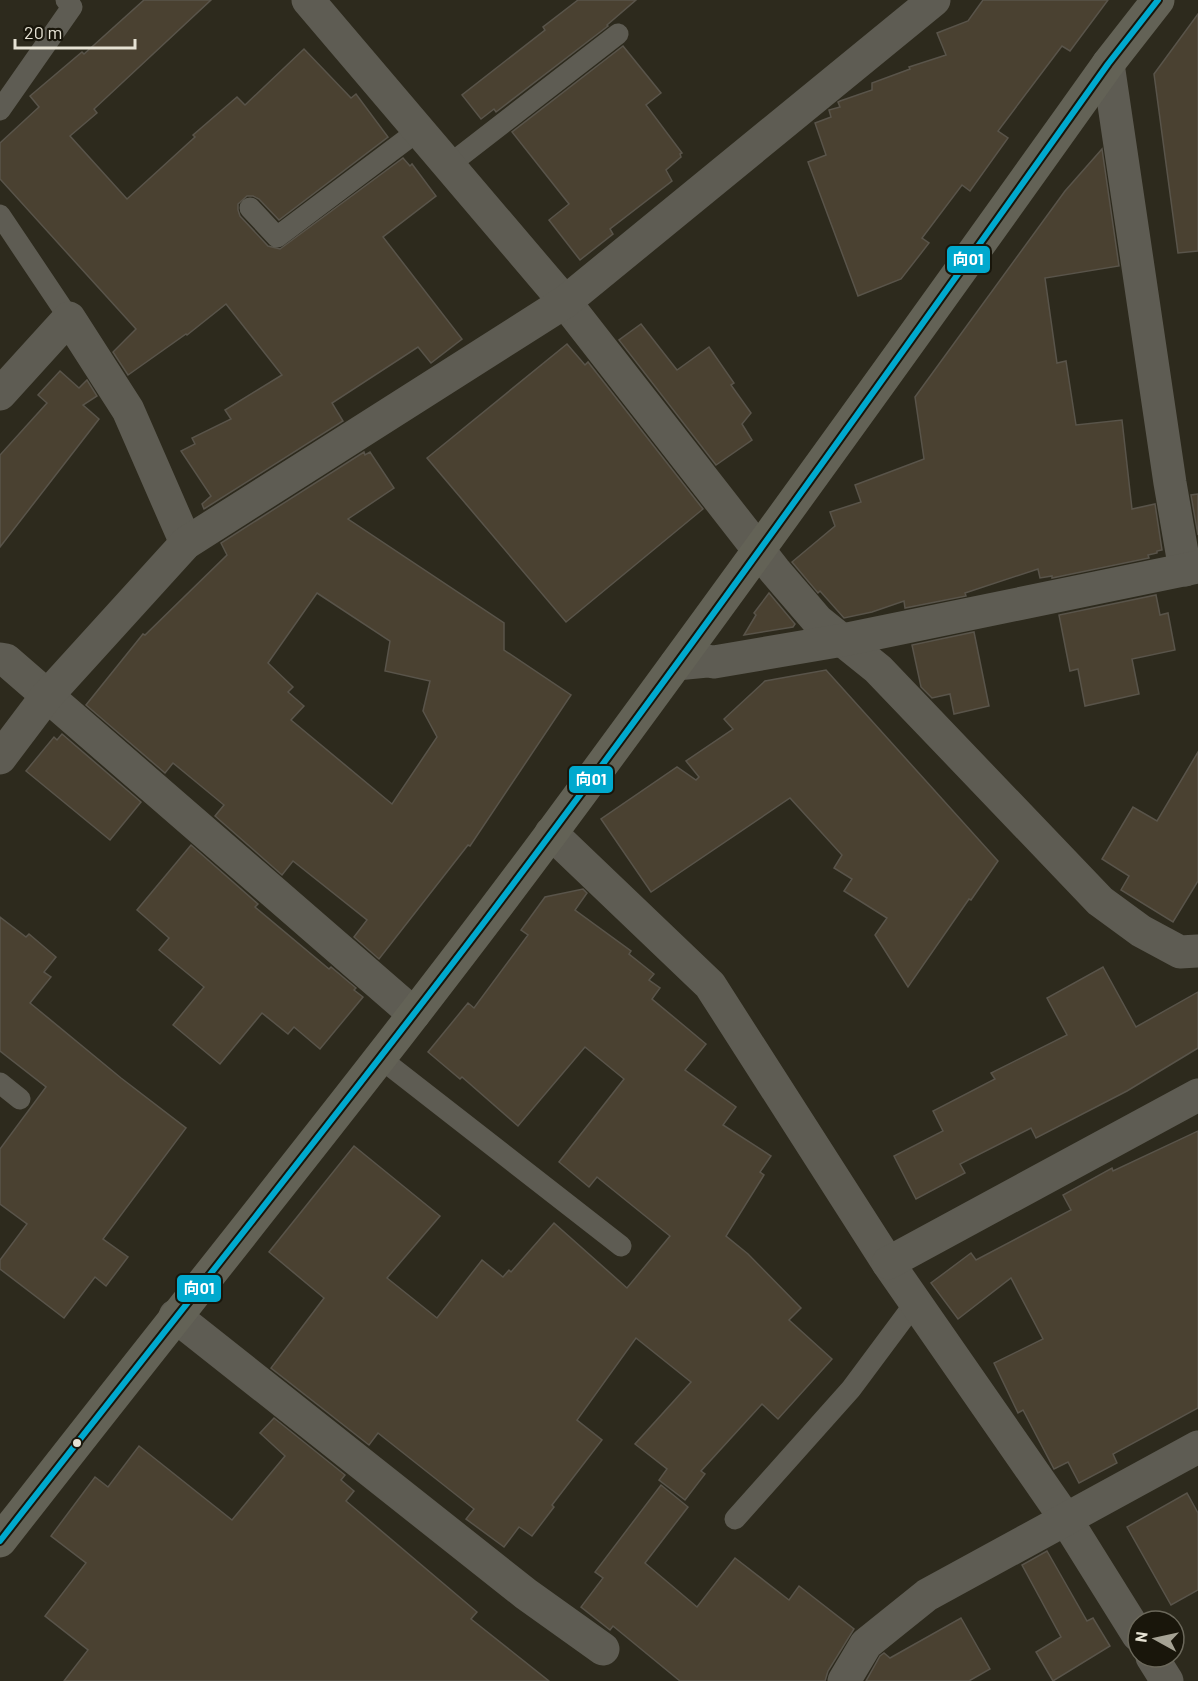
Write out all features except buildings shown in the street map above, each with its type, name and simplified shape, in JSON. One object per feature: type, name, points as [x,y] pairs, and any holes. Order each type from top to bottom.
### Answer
[{"type":"street","points":[[309,0],[565,302],[760,551],[817,620],[878,669],[1100,901],[1141,931],[1180,952],[1198,951]]},
{"type":"street","points":[[0,758],[46,697],[186,543],[565,302],[934,0]]},
{"type":"street","points":[[0,1541],[380,1058],[551,833],[760,551],[1108,64],[1158,0]]},
{"type":"street","points":[[676,664],[714,662],[843,640],[1191,568],[1168,471],[1108,64]]},
{"type":"street","points":[[0,394],[69,318],[128,410],[186,543]]},
{"type":"street","points":[[0,659],[6,660],[414,1014]]},
{"type":"street","points":[[551,833],[710,985],[888,1263],[1065,1518],[1126,1616]]},
{"type":"street","points":[[888,1263],[1198,1095]]},
{"type":"street","points":[[175,1316],[526,1593],[603,1649]]},
{"type":"street","points":[[844,1681],[866,1644],[927,1595],[1198,1447]]},
{"type":"lane","points":[[0,110],[72,7],[66,0]]},
{"type":"lane","points":[[448,165],[618,34]]},
{"type":"lane","points":[[250,208],[277,237],[419,130]]},
{"type":"lane","points":[[0,215],[69,318]]},
{"type":"lane","points":[[380,1058],[621,1246]]},
{"type":"lane","points":[[0,1083],[20,1099]]},
{"type":"lane","points":[[735,1519],[851,1389],[915,1303]]},
{"type":"transit line","name":"向01","points":[[0,1541],[486,920],[800,494],[1108,64],[1158,0]]}]
